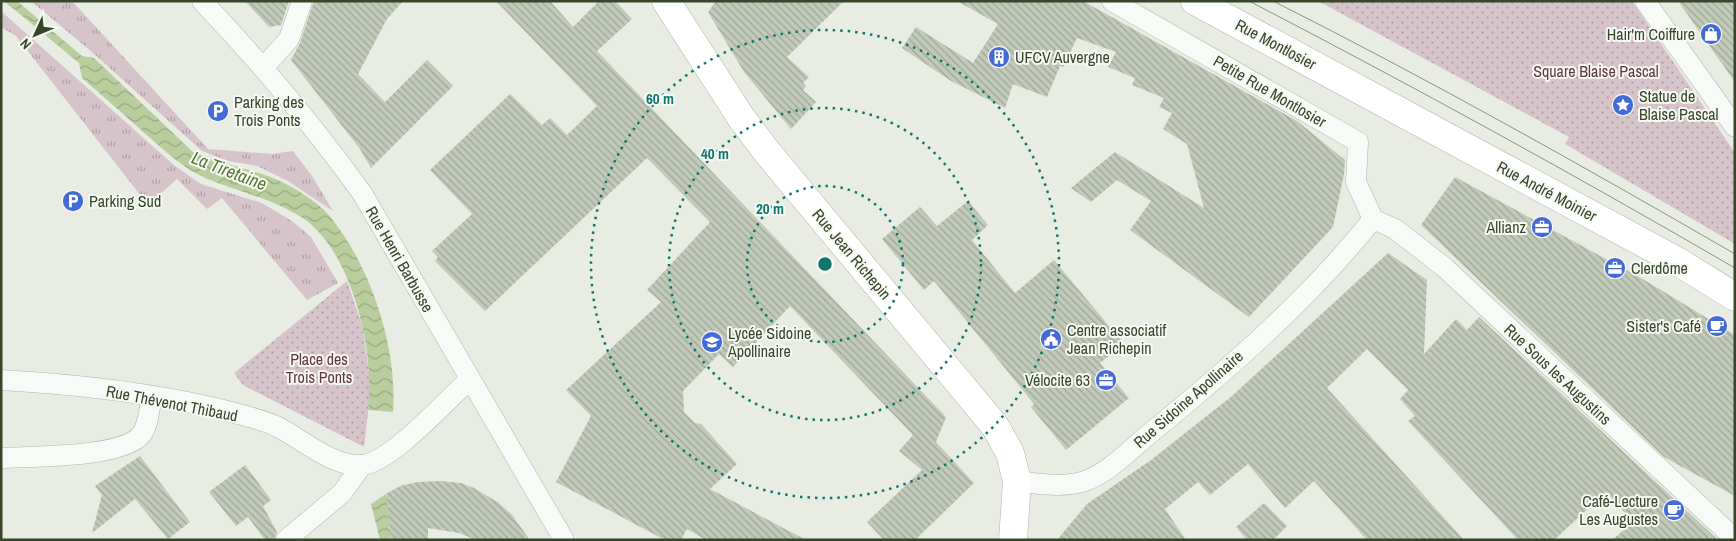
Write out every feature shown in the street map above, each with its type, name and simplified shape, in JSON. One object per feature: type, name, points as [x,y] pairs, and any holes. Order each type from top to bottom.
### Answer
[{"type":"street","name":"Rue Henri Barbusse","points":[[202,1],[264,67],[324,140],[362,193],[564,540]]},
{"type":"street","points":[[264,67],[289,39],[302,1]]},
{"type":"street","name":"Rue Jean Richepin","points":[[666,1],[742,119],[995,426],[1010,452],[1017,481]]},
{"type":"street","name":"Petite Rue Montlosier","points":[[1112,1],[1358,142],[1356,182],[1373,219]]},
{"type":"street","name":"Rue Montlosier","points":[[1195,1],[1357,88]]},
{"type":"street","points":[[1645,1],[1735,127]]},
{"type":"street","name":"Rue André Moinier","points":[[1357,88],[1677,261],[1735,297]]},
{"type":"street","name":"Rue Sidoine Apollinaire","points":[[1017,481],[1058,485],[1084,481],[1106,468],[1218,378],[1342,258],[1373,219]]},
{"type":"street","name":"Rue Sous les Augustins","points":[[1373,219],[1395,229],[1444,267],[1735,539]]},
{"type":"street","points":[[286,540],[342,494],[362,465],[375,462],[391,452],[470,379]]},
{"type":"street","name":"Rue Thévenot Thibaud","points":[[1,380],[75,384],[214,408],[275,426],[334,459],[347,464],[362,465]]},
{"type":"street","points":[[1,458],[95,452],[129,444],[142,434],[148,397]]},
{"type":"street","points":[[1014,540],[1017,481]]},
{"type":"green space","points":[[31,1],[72,1],[208,149],[272,154],[293,151],[312,176],[333,211],[288,181],[257,166],[228,161],[202,151],[93,53]]},
{"type":"green space","name":"Square Blaise Pascal","points":[[1318,1],[1632,1],[1735,153],[1735,244],[1565,144],[1569,137]]},
{"type":"green space","points":[[1,11],[175,166],[201,184],[262,203],[292,221],[311,237],[338,283],[307,300],[222,198],[207,209],[177,179],[148,205],[16,36],[1,27]]},
{"type":"green space","name":"Place des Trois Ponts","points":[[347,281],[362,325],[371,386],[364,447],[243,385],[234,373]]},
{"type":"water","name":"La Tiretaine","points":[[4,1],[17,1],[82,56],[94,58],[193,152],[280,181],[305,195],[327,213],[356,256],[378,307],[391,361],[393,412],[368,410],[368,362],[358,308],[349,282],[337,258],[323,237],[307,221],[281,206],[212,181],[180,163],[82,78],[79,63]]},
{"type":"water","points":[[386,494],[391,540],[380,540],[371,504]]},
{"type":"building","points":[[245,1],[289,1],[281,25],[269,27]]},
{"type":"building","points":[[314,1],[403,1],[387,19],[358,74],[385,102],[427,60],[453,86],[371,168],[360,149],[291,60],[300,43]]},
{"type":"building","points":[[496,1],[550,1],[573,27],[599,1],[615,1],[632,19],[597,51],[946,417],[936,442],[974,483],[915,540],[884,540],[867,522],[922,470],[899,451],[913,435],[790,306],[733,367],[719,354],[683,391],[684,412],[695,423],[701,424],[737,464],[710,489],[806,540],[706,540],[687,529],[681,540],[665,540],[556,482],[591,416],[566,390],[661,302],[647,290],[710,222],[647,158],[485,311],[435,261],[438,257],[432,251],[472,214],[430,170],[510,94],[542,125],[550,118],[567,135],[597,106]]},
{"type":"building","points":[[716,1],[844,1],[787,57],[809,77],[803,83],[806,86],[803,90],[816,102],[791,129],[744,72],[708,12]]},
{"type":"building","points":[[957,1],[1083,1],[1297,121],[1345,160],[1333,227],[1249,317],[1130,230],[1151,201],[1117,180],[1091,202],[1071,188],[1115,152],[1204,208],[1187,144],[1163,129],[1172,113],[1159,107],[1164,98],[1132,85],[1135,78],[1108,67],[1116,52],[1077,38],[1063,67],[1060,66],[1047,97],[1013,84],[1005,108],[951,81],[902,48],[916,27],[973,63],[998,24]]},
{"type":"building","points":[[1678,1],[1735,1],[1735,82],[1713,51]]},
{"type":"building","points":[[1455,177],[1641,278],[1735,335],[1735,496],[1664,457],[1421,225]]},
{"type":"building","points":[[968,201],[988,225],[972,240],[1015,293],[1054,260],[1124,344],[1100,363],[1129,398],[1066,450],[1031,407],[1034,404],[934,281],[924,290],[882,239],[920,207],[937,226]]},
{"type":"building","points":[[1388,253],[1427,280],[1424,354],[1456,319],[1467,330],[1479,317],[1718,540],[1612,540],[1633,522],[1606,492],[1554,540],[1518,540],[1408,421],[1415,416],[1400,399],[1408,390],[1367,349],[1327,388],[1464,540],[1367,540],[1314,481],[1285,508],[1248,464],[1210,495],[1198,482],[1165,509],[1186,540],[1057,540],[1087,504],[1151,460],[1232,396]]},
{"type":"building","points":[[140,456],[190,522],[168,539],[135,499],[92,533],[102,495],[95,486]]},
{"type":"building","points":[[245,465],[271,500],[263,506],[277,532],[274,540],[265,540],[248,517],[236,526],[209,492]]},
{"type":"building","points":[[440,481],[461,483],[474,488],[499,503],[512,515],[530,540],[476,540],[459,533],[428,528],[428,540],[391,540],[386,494],[400,486],[418,482]]},
{"type":"building","points":[[1264,503],[1287,526],[1273,540],[1247,540],[1236,527]]},
{"type":"tram line","points":[[1249,1],[1494,132],[1735,268]]},
{"type":"tram line","points":[[1273,1],[1390,61],[1506,124],[1735,254]]},
{"type":"place","name":"Hair'm Coiffure","points":[[1711,34]]},
{"type":"place","name":"UFCV Auvergne","points":[[999,57]]},
{"type":"place","name":"Statue de Blaise Pascal","points":[[1623,105]]},
{"type":"place","name":"Parking des Trois Ponts","points":[[218,111]]},
{"type":"place","name":"Parking Sud","points":[[73,201]]},
{"type":"place","name":"Allianz","points":[[1542,227]]},
{"type":"place","name":"Clerdôme","points":[[1615,268]]},
{"type":"place","name":"Sister's Café","points":[[1717,326]]},
{"type":"place","name":"Centre associatif Jean Richepin","points":[[1051,339]]},
{"type":"place","name":"Lycée Sidoine Apollinaire","points":[[712,342]]},
{"type":"place","name":"Vélocite 63","points":[[1106,380]]},
{"type":"place","name":"Café-Lecture Les Augustes","points":[[1674,510]]}]
